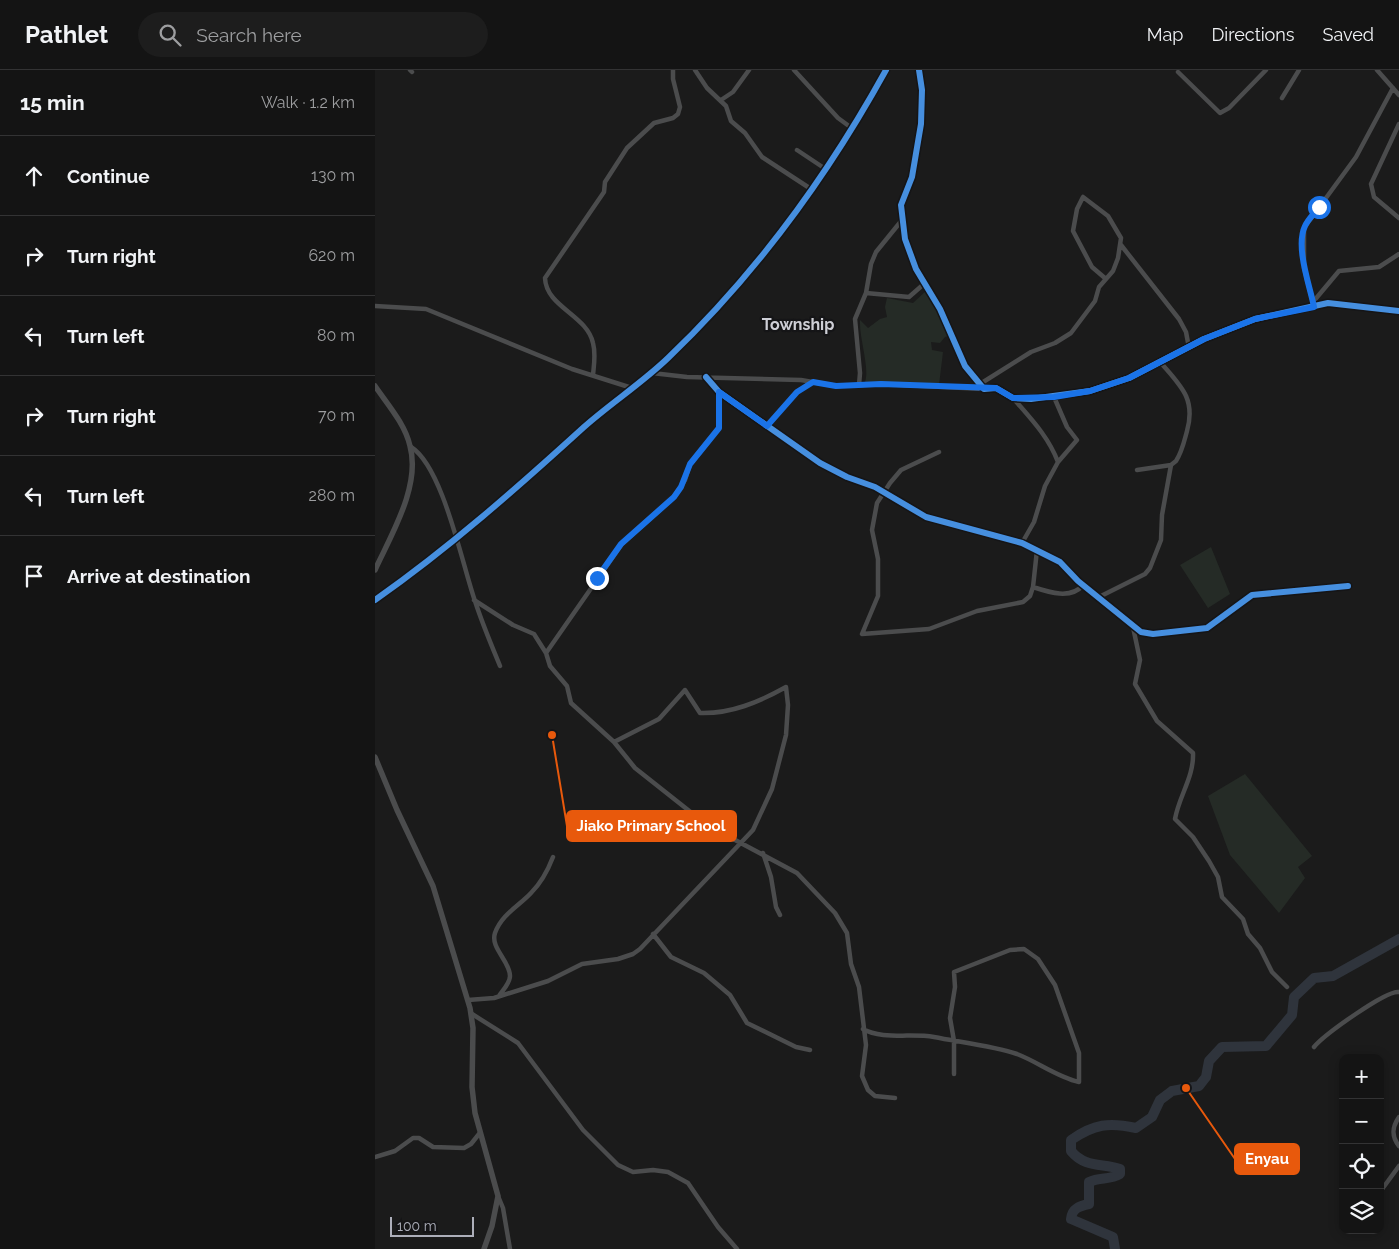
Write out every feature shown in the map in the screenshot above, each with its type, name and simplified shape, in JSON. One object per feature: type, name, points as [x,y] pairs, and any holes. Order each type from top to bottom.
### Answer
[{"type":"street","points":[[593,375],[595,358],[592,340],[583,326],[552,297],[547,289],[545,278],[604,192],[605,182],[627,148],[650,126],[678,114],[680,107],[673,79],[673,70]]},
{"type":"street","points":[[695,70],[707,88],[728,109],[731,121],[745,133],[763,157],[811,189]]},
{"type":"street","points":[[721,100],[733,92],[749,70]]},
{"type":"street","points":[[794,70],[838,118],[853,129]]},
{"type":"street","points":[[375,600],[457,540],[651,373],[704,322],[750,272],[827,170],[853,129],[886,70]]},
{"type":"street","points":[[919,70],[922,90],[921,124],[912,177],[902,200],[905,240],[916,269],[939,309],[965,366],[984,389]]},
{"type":"street","points":[[1177,72],[1220,113],[1229,108],[1266,70]]},
{"type":"street","points":[[1282,98],[1299,70]]},
{"type":"street","points":[[1377,70],[1399,95]]},
{"type":"street","points":[[1313,305],[1304,268],[1304,228],[1356,157],[1393,88]]},
{"type":"street","points":[[1399,124],[1371,184],[1374,197],[1399,218]]},
{"type":"street","points":[[797,150],[827,170]]},
{"type":"street","points":[[980,384],[1031,352],[1055,343],[1071,333],[1095,300],[1099,287],[1106,279],[1116,264],[1121,238],[1108,216],[1083,197],[1077,210],[1073,232],[1092,267],[1106,279]]},
{"type":"street","points":[[859,385],[860,373],[855,319],[866,293],[871,264],[876,252],[902,220]]},
{"type":"street","points":[[1121,245],[1179,319],[1186,332],[1189,348]]},
{"type":"street","points":[[1313,305],[1339,271],[1379,267],[1399,254]]},
{"type":"street","points":[[866,293],[909,297],[925,283]]},
{"type":"street","points":[[1013,398],[1054,397],[1105,387],[1161,363],[1211,336],[1255,319],[1313,305],[1328,303],[1399,312]]},
{"type":"street","points":[[375,306],[426,310],[535,355],[632,388]]},
{"type":"street","points":[[1099,596],[1145,574],[1150,568],[1161,540],[1162,515],[1171,465],[1180,454],[1191,412],[1179,384],[1161,363]]},
{"type":"street","points":[[651,373],[706,378],[801,380],[836,386],[859,385],[1000,390],[1013,398],[1035,422],[1052,445],[1058,462]]},
{"type":"street","points":[[706,378],[719,392],[833,470],[883,492],[938,522],[1022,543],[1059,562],[1083,585],[1099,596],[1141,632],[1153,634],[1197,630],[1215,623],[1243,599],[1252,595],[1348,586]]},
{"type":"street","points":[[767,426],[797,392],[813,382]]},
{"type":"street","points":[[375,386],[397,418],[411,446],[412,468],[408,493],[403,508],[375,570]]},
{"type":"street","points":[[546,653],[621,544],[674,497],[685,480],[690,464],[719,428],[719,392]]},
{"type":"street","points":[[1022,543],[1034,522],[1045,486],[1058,462],[1077,440],[1067,427],[1054,397]]},
{"type":"street","points":[[411,446],[419,452],[425,462],[457,540],[474,600],[500,666]]},
{"type":"street","points":[[939,452],[901,470],[883,492],[877,503],[872,523],[878,559],[879,596],[862,634],[929,629],[977,611],[1023,602],[1030,596],[1033,587],[1037,550]]},
{"type":"street","points":[[1137,470],[1171,465]]},
{"type":"street","points":[[1033,587],[1051,593],[1069,593],[1083,585]]},
{"type":"street","points":[[474,600],[513,624],[534,634],[546,653],[550,666],[567,686],[571,703],[615,742],[635,768],[712,827],[743,842],[802,876],[842,922],[847,932],[851,964],[859,988],[863,1029],[867,1045],[862,1072],[863,1081],[875,1096],[895,1098]]},
{"type":"street","points":[[1132,626],[1141,660],[1135,684],[1157,721],[1193,753],[1193,769],[1179,799],[1175,820],[1193,838],[1209,861],[1218,877],[1222,897],[1243,919],[1248,934],[1260,948],[1272,972],[1287,986]]},
{"type":"street","points":[[468,1000],[499,996],[548,981],[582,964],[628,956],[636,952],[753,830],[772,789],[788,728],[786,687],[733,710],[710,714],[700,713],[685,690],[659,719],[615,742]]},
{"type":"street","points":[[375,757],[397,810],[433,886],[472,1014],[472,1087],[479,1134],[503,1208],[510,1249]]},
{"type":"street","points":[[763,853],[771,876],[776,907],[780,915]]},
{"type":"street","points":[[499,996],[509,980],[510,973],[497,947],[494,938],[496,931],[514,906],[533,891],[547,873],[553,857]]},
{"type":"street","points":[[653,934],[671,957],[704,973],[730,996],[747,1023],[796,1047],[810,1050]]},
{"type":"street","points":[[863,1029],[874,1034],[926,1035],[953,1041],[1017,1054],[1067,1079],[1079,1082],[1079,1053],[1055,986],[1042,965],[1024,948],[1010,950],[954,972],[955,987],[950,1018],[953,1041],[954,1074]]},
{"type":"street","points":[[1313,1047],[1330,1032],[1354,1016],[1389,994],[1399,992]]},
{"type":"street","points":[[472,1014],[518,1043],[583,1130],[618,1164],[633,1172],[653,1170],[668,1172],[688,1183],[718,1227],[737,1249]]},
{"type":"street","points":[[1399,1117],[1394,1124],[1393,1134],[1399,1146]]},
{"type":"street","points":[[375,1157],[395,1151],[413,1138],[419,1138],[433,1147],[464,1148],[471,1144],[479,1134]]},
{"type":"street","points":[[1382,1189],[1399,1166]]},
{"type":"street","points":[[484,1249],[492,1226],[498,1196]]},
{"type":"shaded area","points":[[927,290],[931,292],[952,335],[945,337],[940,343],[931,342],[932,350],[943,352],[939,385],[865,382],[866,369],[860,320],[868,328],[880,319],[887,317],[885,307],[887,298],[913,303]]},
{"type":"shaded area","points":[[1211,547],[1230,594],[1208,608],[1180,565]]},
{"type":"shaded area","points":[[1245,774],[1312,856],[1298,867],[1305,878],[1279,913],[1230,855],[1208,796]]},
{"type":"waterway","points":[[1115,1249],[1113,1237],[1071,1219],[1075,1210],[1089,1204],[1089,1182],[1116,1176],[1120,1174],[1120,1169],[1088,1163],[1082,1160],[1071,1151],[1071,1140],[1087,1131],[1102,1126],[1118,1125],[1136,1128],[1152,1117],[1160,1100],[1172,1091],[1199,1086],[1206,1077],[1209,1061],[1222,1047],[1266,1046],[1292,1015],[1294,997],[1314,978],[1333,976],[1399,939]]},
{"type":"cycle path","points":[[375,600],[482,517],[594,418],[658,367],[701,326],[761,258],[815,186],[886,70]]},
{"type":"cycle path","points":[[919,70],[922,90],[921,124],[912,177],[901,205],[905,239],[916,269],[940,309],[965,366],[984,389],[996,388],[1013,398],[1031,399],[1090,391],[1129,378],[1204,339],[1255,319],[1328,303],[1399,311]]},
{"type":"cycle path","points":[[706,377],[719,392],[820,463],[847,477],[875,487],[926,517],[1022,543],[1060,562],[1078,581],[1141,632],[1153,634],[1207,628],[1252,595],[1348,586]]},
{"type":"place","name":"Jiako Primary School","points":[[552,735]]},
{"type":"place","name":"Enyau","points":[[1186,1088]]},
{"type":"district","name":"Township","points":[[798,324]]},
{"type":"route","points":[[597,578],[621,544],[674,497],[681,487],[690,464],[719,428],[719,392],[767,426],[801,388],[813,382],[826,386],[881,384],[980,389],[996,388],[1013,398],[1031,399],[1090,391],[1129,378],[1204,339],[1255,319],[1314,307],[1309,281],[1304,268],[1303,235],[1305,226],[1319,207]]}]
